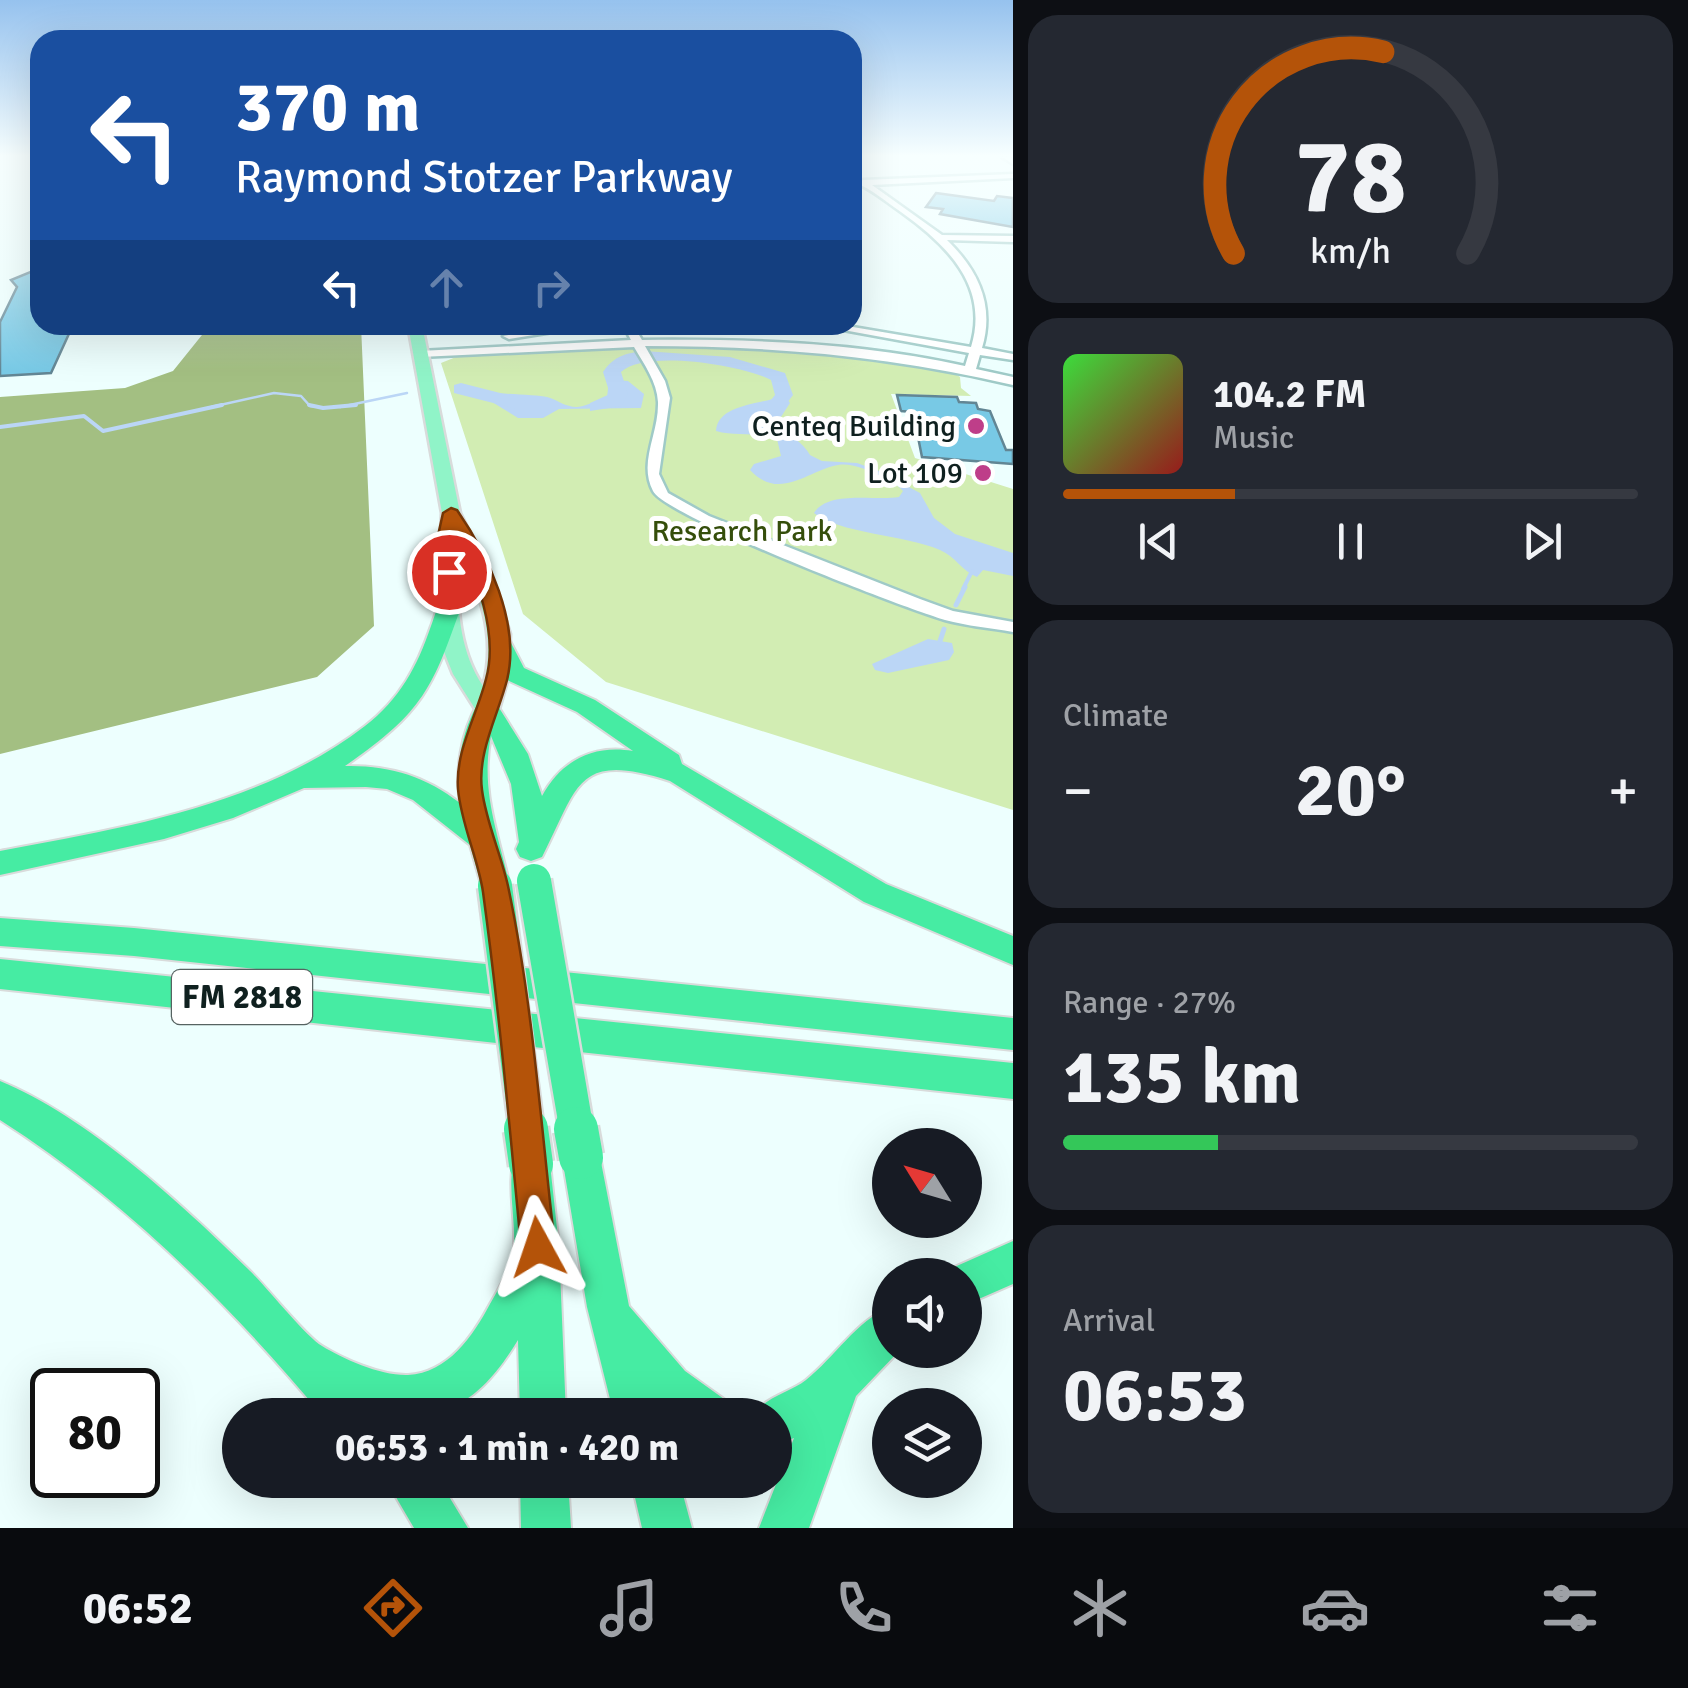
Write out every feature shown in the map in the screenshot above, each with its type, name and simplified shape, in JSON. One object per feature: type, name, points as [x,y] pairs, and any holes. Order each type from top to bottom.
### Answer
[{"type":"highway","points":[[0,863],[216,811],[301,782],[344,757],[398,712],[424,676],[452,604]]},
{"type":"highway","points":[[502,646],[505,661],[514,673],[618,726],[668,760],[680,774]]},
{"type":"highway","points":[[488,709],[470,772],[470,789],[495,886],[531,1164],[542,1398]]},
{"type":"highway","points":[[488,709],[522,764],[530,791],[533,865],[580,1157],[608,1307],[633,1398]]},
{"type":"highway","points":[[533,865],[559,786],[591,762],[626,759],[680,774],[875,893],[1013,951]]},
{"type":"highway","points":[[301,782],[374,775],[407,782],[435,796],[482,838]]},
{"type":"highway","name":"FM 2818","points":[[0,932],[134,942],[1013,1034]]},
{"type":"highway","name":"FM 2818","points":[[0,974],[1013,1081]]},
{"type":"highway","points":[[0,1099],[93,1159],[154,1211],[305,1357],[338,1398]]},
{"type":"highway","points":[[305,1357],[376,1396],[401,1400],[426,1396],[475,1366],[497,1340],[538,1247]]},
{"type":"highway","points":[[982,1276],[1013,1262]]},
{"type":"highway","points":[[608,1307],[654,1372],[680,1398]]},
{"type":"highway","points":[[792,1416],[837,1385],[872,1349]]},
{"type":"highway","points":[[784,1528],[837,1385]]},
{"type":"highway","points":[[423,1498],[444,1528]]},
{"type":"highway","points":[[545,1498],[546,1528]]},
{"type":"highway","points":[[660,1498],[667,1528]]},
{"type":"main road","points":[[416,335],[451,513],[466,537],[497,619],[502,646],[488,709]]},
{"type":"main road","points":[[451,513],[446,540],[452,604],[450,628],[456,658],[488,709]]},
{"type":"street","points":[[928,228],[943,238],[974,274],[981,292],[985,306],[978,350],[970,370]]},
{"type":"street","points":[[943,238],[1013,239]]},
{"type":"street","points":[[862,332],[1013,357]]},
{"type":"street","points":[[419,349],[514,335]]},
{"type":"street","points":[[633,335],[658,381],[664,412],[652,458],[654,484],[678,508],[950,616],[1013,627]]},
{"type":"street","points":[[419,349],[764,344],[970,370],[1013,381]]},
{"type":"green space","points":[[202,335],[361,335],[374,626],[317,677],[0,754],[0,397],[125,388],[173,371]]},
{"type":"green space","name":"Research Park","points":[[666,344],[880,362],[951,371],[960,377],[961,388],[971,396],[891,394],[915,458],[1013,489],[1013,810],[606,682],[523,614],[441,363],[461,355]]},
{"type":"water","points":[[609,381],[628,381],[644,394],[641,408],[559,409],[543,418],[518,418],[479,394],[541,396],[577,407],[607,397]]},
{"type":"water","points":[[784,395],[790,403],[779,420],[810,455],[822,461],[857,463],[920,493],[934,518],[955,534],[1013,553],[1013,576],[983,570],[977,577],[940,550],[855,530],[814,513],[830,501],[899,497],[903,491],[863,469],[838,465],[783,484],[761,479],[750,470],[754,464],[781,456],[777,439],[716,431],[719,422],[733,410]]},
{"type":"water","points":[[928,639],[952,643],[954,652],[949,660],[888,673],[875,670],[872,664]]},
{"type":"building","points":[[30,272],[30,335],[68,335],[51,373],[0,376],[0,322],[17,287],[11,280]]},
{"type":"building","name":"Centeq Building","points":[[897,395],[957,397],[959,402],[976,403],[978,409],[990,411],[1006,450],[1013,450],[1013,464],[922,457],[913,412],[901,411]]},
{"type":"waterway","points":[[597,407],[615,402],[619,394],[612,372],[625,360],[644,356],[707,359],[751,366],[779,377],[784,395],[772,411],[770,423],[774,427]]},
{"type":"waterway","points":[[461,389],[517,403]]},
{"type":"waterway","points":[[211,407],[274,393],[301,396],[309,405]]},
{"type":"waterway","points":[[345,406],[407,393]]},
{"type":"waterway","points":[[0,427],[84,416],[103,431],[222,405]]},
{"type":"waterway","points":[[309,405],[318,407]]},
{"type":"waterway","points":[[309,405],[318,407]]},
{"type":"waterway","points":[[345,406],[356,405]]},
{"type":"waterway","points":[[318,407],[345,406]]},
{"type":"waterway","points":[[340,407],[345,406]]},
{"type":"waterway","points":[[963,589],[972,571]]},
{"type":"waterway","points":[[956,605],[965,587]]},
{"type":"waterway","points":[[940,641],[944,629]]},
{"type":"place","name":"Centeq Building","points":[[976,426]]},
{"type":"place","name":"Lot 109","points":[[983,473]]},
{"type":"route","points":[[449,572],[446,540],[451,513],[466,537],[497,619],[502,646],[497,677],[472,754],[470,789],[495,886],[538,1247]]}]
